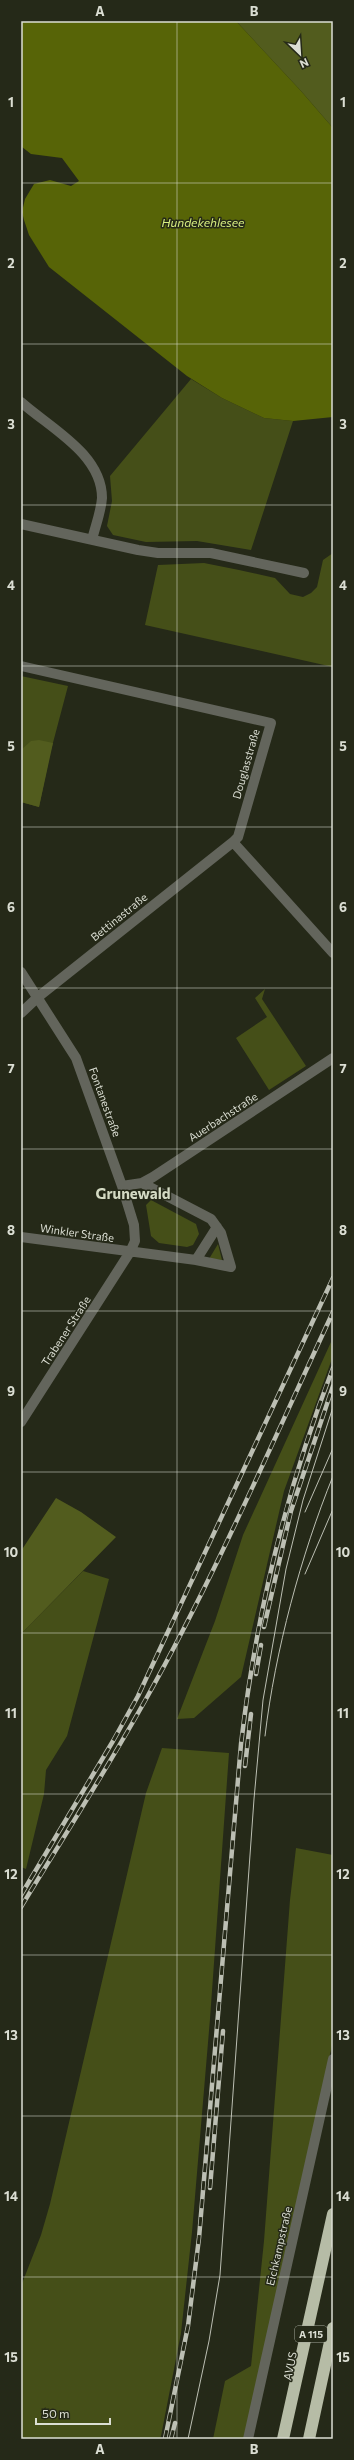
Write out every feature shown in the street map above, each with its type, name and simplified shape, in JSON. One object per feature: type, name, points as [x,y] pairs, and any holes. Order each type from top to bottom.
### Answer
[{"type":"highway","points":[[283,2439],[333,2214]]},
{"type":"highway","name":"AVUS","points":[[288,2439],[333,2228]]},
{"type":"highway","name":"A 115","points":[[308,2439],[333,2328]]},
{"type":"street","points":[[21,402],[78,449],[91,463],[99,478],[102,498],[92,540]]},
{"type":"street","points":[[21,524],[158,553],[210,552],[304,573]]},
{"type":"street","name":"Douglasstraße","points":[[21,666],[271,723],[238,837],[233,842]]},
{"type":"street","points":[[233,842],[333,953]]},
{"type":"street","name":"Bettinastraße","points":[[21,1013],[38,997],[233,842]]},
{"type":"street","name":"Fontanestraße","points":[[21,972],[76,1058],[122,1186],[135,1233],[130,1252]]},
{"type":"street","name":"Auerbachstraße","points":[[122,1186],[142,1183],[333,1058]]},
{"type":"street","points":[[142,1183],[211,1219],[217,1227],[196,1260]]},
{"type":"street","name":"Winkler Straße","points":[[21,1237],[196,1260],[230,1267],[221,1233],[217,1227]]},
{"type":"street","name":"Trabener Straße","points":[[21,1422],[130,1252]]},
{"type":"street","name":"Eichkampstraße","points":[[248,2439],[333,2059]]},
{"type":"shaded area","points":[[236,21],[333,21],[333,128],[301,91]]},
{"type":"shaded area","points":[[191,379],[222,398],[264,418],[293,421],[251,550],[197,541],[146,542],[113,535],[107,526],[112,501],[110,476]]},
{"type":"shaded area","points":[[333,553],[333,667],[145,625],[158,565],[204,563],[239,570],[275,578],[290,594],[303,597],[311,593],[317,587],[323,560]]},
{"type":"shaded area","points":[[21,676],[68,686],[50,754],[39,807],[21,802]]},
{"type":"shaded area","points":[[39,740],[53,743],[39,807],[21,802],[21,750],[31,741]]},
{"type":"shaded area","points":[[265,989],[262,999],[306,1066],[269,1090],[236,1038],[267,1017],[255,998]]},
{"type":"shaded area","points":[[151,1200],[196,1224],[199,1234],[193,1245],[187,1247],[159,1243],[151,1236],[146,1205]]},
{"type":"shaded area","points":[[218,1244],[222,1260],[209,1259]]},
{"type":"shaded area","points":[[331,1342],[333,1356],[284,1491],[241,1677],[194,1718],[177,1719],[215,1621],[243,1535]]},
{"type":"shaded area","points":[[56,1498],[81,1512],[116,1537],[21,1634],[21,1551]]},
{"type":"shaded area","points":[[83,1571],[109,1579],[67,1736],[46,1770],[44,1794],[26,1869],[21,1867],[21,1634]]},
{"type":"shaded area","points":[[162,1748],[229,1753],[210,2019],[192,2232],[181,2333],[161,2436],[160,2439],[21,2439],[21,2286],[41,2235],[50,2204],[146,1793]]},
{"type":"shaded area","points":[[296,1848],[333,1855],[333,2041],[244,2439],[213,2439],[225,2381],[251,2366],[264,2241],[290,1900]]},
{"type":"water","name":"Hundekehlesee","points":[[21,21],[236,21],[333,128],[333,417],[293,421],[264,418],[222,398],[187,376],[49,267],[29,235],[22,212],[25,199],[34,184],[50,180],[71,186],[79,181],[62,158],[31,154],[22,147]]},
{"type":"tram line","points":[[188,2439],[209,2341],[220,2275],[254,1799],[263,1700],[286,1569],[303,1500],[333,1407]]},
{"type":"tram line","points":[[305,1512],[333,1448]]},
{"type":"tram line","points":[[265,1736],[269,1704],[282,1637],[310,1538],[333,1476]]},
{"type":"tram line","points":[[305,1574],[333,1509]]},
{"type":"railway","points":[[21,1895],[113,1741],[138,1696],[333,1278]]},
{"type":"railway","points":[[21,1907],[116,1751],[172,1652],[220,1556],[333,1312]]},
{"type":"railway","points":[[165,2439],[188,2326],[199,2238],[241,1744],[247,1696],[264,1600],[287,1506],[316,1414],[333,1368]]},
{"type":"railway","points":[[264,1627],[291,1511],[333,1386]]},
{"type":"railway","points":[[256,1674],[261,1645]]},
{"type":"railway","points":[[245,1766],[251,1714]]},
{"type":"railway","points":[[210,2188],[223,2031]]},
{"type":"railway","points":[[171,2439],[175,2423]]},
{"type":"district","name":"Grunewald","points":[[133,1194]]}]
